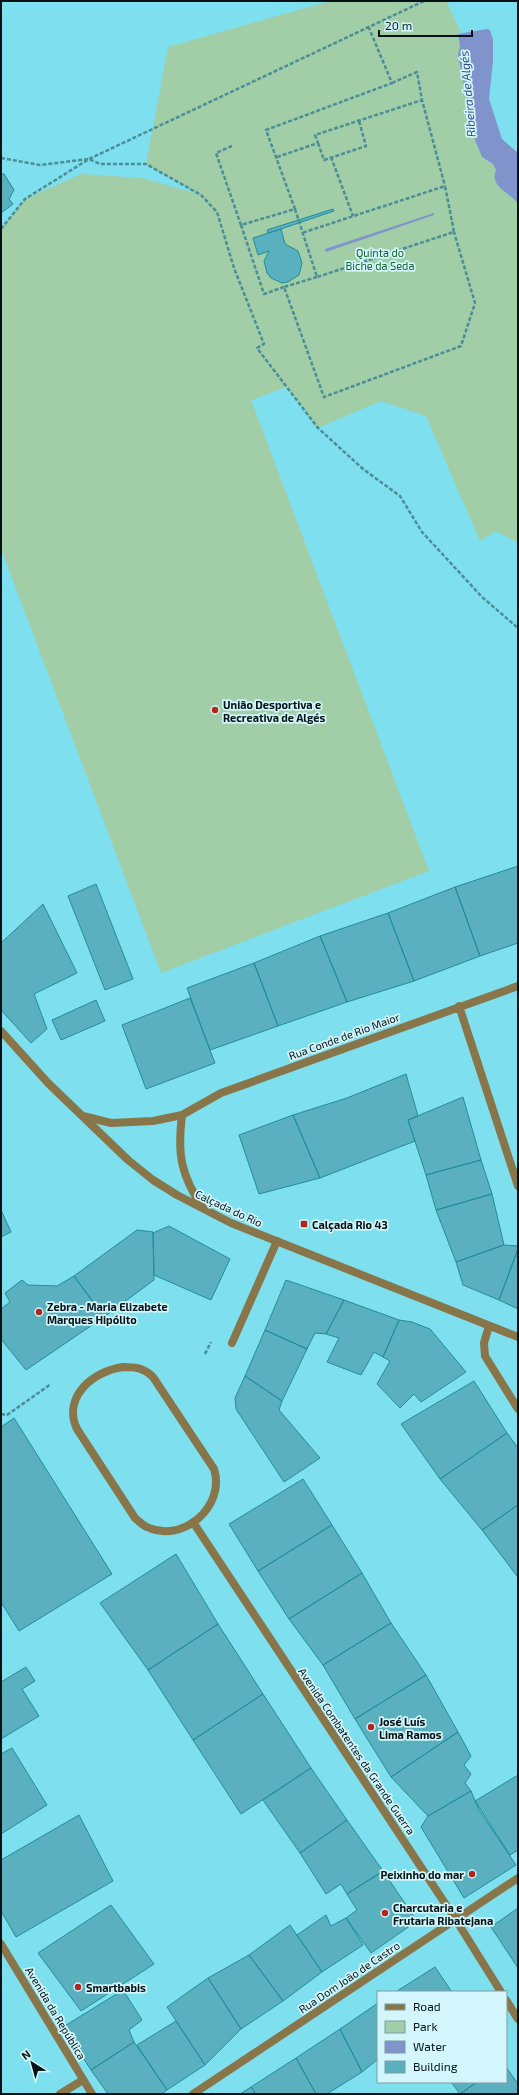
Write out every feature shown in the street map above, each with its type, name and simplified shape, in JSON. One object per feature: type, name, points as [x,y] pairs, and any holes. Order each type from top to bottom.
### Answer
[{"type":"street","name":"Rua Conde de Rio Maior","points":[[82,1116],[117,1123],[153,1121],[182,1115],[222,1093],[459,1006],[518,986]]},
{"type":"street","points":[[459,1006],[518,1186]]},
{"type":"street","name":"Calçada do Rio","points":[[1,1032],[48,1083],[128,1160],[153,1180],[230,1223],[518,1337]]},
{"type":"street","points":[[182,1115],[179,1137],[184,1174],[190,1189],[203,1209]]},
{"type":"street","points":[[232,1343],[277,1241]]},
{"type":"street","points":[[489,1326],[484,1343],[485,1356],[518,1409]]},
{"type":"street","points":[[123,1367],[137,1367],[146,1370],[153,1377],[214,1469],[217,1480],[216,1494],[205,1511],[193,1522],[177,1530],[157,1531],[145,1527],[135,1518],[77,1430],[72,1419],[73,1406],[80,1390],[91,1379],[108,1369],[123,1367]]},
{"type":"street","name":"Avenida Combatentes da Grande Guerra","points":[[193,1522],[456,1920],[500,1991]]},
{"type":"street","name":"Rua Dom João de Castro","points":[[193,2094],[518,1878]]},
{"type":"street","name":"Avenida da República","points":[[1,1944],[92,2094]]},
{"type":"street","points":[[507,2002],[518,2019]]},
{"type":"street","points":[[60,2094],[83,2080]]},
{"type":"path","points":[[1,229],[25,199],[89,159],[424,1]]},
{"type":"path","points":[[369,28],[392,83]]},
{"type":"path","points":[[284,287],[324,397],[461,346],[474,303],[454,232],[445,186],[422,100],[417,72],[392,83],[266,130],[277,156],[317,277]]},
{"type":"path","points":[[358,121],[366,146],[324,160],[315,135],[422,100]]},
{"type":"path","points":[[277,156],[318,143]]},
{"type":"path","points":[[232,146],[216,153],[264,294],[454,232]]},
{"type":"path","points":[[331,157],[353,216]]},
{"type":"path","points":[[1,158],[40,165],[89,159],[100,164],[146,164],[201,195],[217,212],[234,268],[264,344],[257,348],[318,428],[363,469],[400,496],[422,532],[482,598],[518,628]]},
{"type":"path","points":[[302,233],[445,186]]},
{"type":"path","points":[[241,225],[295,209]]},
{"type":"path","points":[[1,1414],[7,1415],[51,1384]]},
{"type":"green space","name":"Quinta do Biche da Seda","points":[[330,1],[446,1],[461,32],[458,34],[460,46],[458,55],[485,159],[493,164],[496,170],[495,181],[501,189],[518,204],[518,543],[496,531],[480,541],[426,416],[381,401],[318,428],[287,387],[251,400],[429,871],[161,973],[1,549],[1,229],[25,199],[81,174],[143,178],[198,194],[146,164],[168,47]]},
{"type":"water","name":"Ribeira de Algés","points":[[487,29],[490,30],[493,40],[493,61],[489,99],[502,139],[518,153],[518,204],[501,189],[495,181],[496,170],[493,164],[482,157],[474,137],[458,55],[460,46],[458,34]]},
{"type":"water","points":[[434,213],[434,215],[326,252],[325,249]]},
{"type":"building","points":[[1,174],[4,174],[14,190],[9,199],[13,204],[1,213]]},
{"type":"building","points":[[333,209],[334,211],[268,233],[267,230]]},
{"type":"building","points":[[281,229],[285,244],[298,251],[302,263],[299,275],[288,282],[282,283],[271,278],[267,273],[264,261],[269,251],[258,255],[253,238]]},
{"type":"building","points":[[518,866],[518,943],[480,956],[455,887]]},
{"type":"building","points":[[96,884],[133,979],[105,990],[68,896]]},
{"type":"building","points":[[455,887],[480,956],[414,981],[388,913]]},
{"type":"building","points":[[43,904],[77,973],[34,994],[47,1029],[31,1043],[1,1010],[1,943]]},
{"type":"building","points":[[388,913],[414,981],[347,1002],[320,936]]},
{"type":"building","points":[[320,936],[347,1002],[278,1026],[254,963]]},
{"type":"building","points":[[254,963],[278,1026],[210,1050],[187,988]]},
{"type":"building","points":[[190,998],[215,1063],[146,1089],[122,1025]]},
{"type":"building","points":[[96,1000],[105,1021],[61,1040],[52,1020]]},
{"type":"building","points":[[406,1074],[418,1116],[408,1120],[415,1141],[320,1178],[293,1115],[347,1098]]},
{"type":"building","points":[[463,1097],[481,1160],[426,1175],[408,1120]]},
{"type":"building","points":[[293,1115],[320,1178],[259,1194],[239,1135]]},
{"type":"building","points":[[481,1160],[492,1194],[436,1210],[426,1175]]},
{"type":"building","points":[[492,1194],[504,1245],[456,1262],[436,1210]]},
{"type":"building","points":[[1,1210],[11,1232],[1,1237]]},
{"type":"building","points":[[169,1226],[230,1259],[211,1300],[154,1275],[153,1233]]},
{"type":"building","points":[[137,1230],[153,1232],[154,1280],[104,1317],[74,1276]]},
{"type":"building","points":[[504,1245],[518,1246],[518,1249],[499,1300],[463,1285],[456,1262]]},
{"type":"building","points":[[518,1249],[518,1309],[499,1300]]},
{"type":"building","points":[[74,1276],[104,1317],[26,1370],[1,1339],[1,1309],[10,1302],[5,1293],[22,1280],[28,1285],[57,1286]]},
{"type":"building","points":[[286,1280],[344,1300],[326,1334],[315,1333],[307,1349],[265,1330]]},
{"type":"building","points":[[344,1300],[399,1320],[383,1357],[374,1352],[361,1375],[327,1362],[339,1338],[326,1334]]},
{"type":"building","points":[[399,1320],[412,1322],[430,1329],[466,1372],[421,1402],[414,1394],[400,1408],[377,1384],[390,1361],[383,1357]]},
{"type":"building","points":[[265,1330],[307,1349],[282,1401],[245,1376]]},
{"type":"building","points":[[245,1376],[282,1401],[279,1410],[320,1458],[284,1482],[236,1409],[235,1398]]},
{"type":"building","points":[[474,1381],[507,1433],[440,1479],[401,1424]]},
{"type":"building","points":[[14,1418],[112,1574],[19,1631],[1,1602],[1,1427]]},
{"type":"building","points":[[507,1433],[518,1448],[518,1505],[482,1530],[440,1479]]},
{"type":"building","points":[[303,1479],[332,1525],[258,1571],[229,1524]]},
{"type":"building","points":[[518,1505],[518,1575],[517,1576],[482,1530]]},
{"type":"building","points":[[332,1525],[362,1573],[289,1619],[258,1571]]},
{"type":"building","points":[[176,1554],[218,1624],[148,1670],[100,1603]]},
{"type":"building","points":[[362,1573],[391,1623],[323,1665],[289,1619]]},
{"type":"building","points":[[391,1623],[426,1675],[355,1719],[323,1665]]},
{"type":"building","points":[[218,1624],[263,1694],[193,1740],[148,1670]]},
{"type":"building","points":[[26,1667],[35,1681],[22,1689],[39,1716],[1,1739],[1,1682]]},
{"type":"building","points":[[426,1675],[458,1732],[391,1777],[355,1719]]},
{"type":"building","points":[[263,1694],[311,1768],[241,1814],[193,1740]]},
{"type":"building","points":[[458,1732],[471,1756],[464,1765],[471,1774],[465,1783],[471,1791],[428,1816],[391,1777]]},
{"type":"building","points":[[12,1748],[47,1805],[1,1834],[1,1754]]},
{"type":"building","points":[[311,1768],[347,1820],[300,1853],[263,1800]]},
{"type":"building","points":[[518,1775],[518,1850],[510,1855],[475,1801]]},
{"type":"building","points":[[471,1791],[479,1810],[516,1865],[464,1898],[421,1827],[428,1816]]},
{"type":"building","points":[[79,1815],[113,1881],[16,1937],[1,1911],[1,1860]]},
{"type":"building","points":[[347,1820],[383,1871],[347,1894],[341,1884],[326,1894],[300,1853]]},
{"type":"building","points":[[383,1871],[417,1921],[371,1953],[346,1918],[357,1910],[347,1894]]},
{"type":"building","points":[[111,1905],[154,1964],[81,2011],[38,1953]]},
{"type":"building","points":[[518,1908],[518,1968],[491,1927]]},
{"type":"building","points":[[326,1915],[331,1926],[346,1918],[363,1945],[322,1972],[297,1935]]},
{"type":"building","points":[[290,1925],[322,1972],[283,2001],[249,1955]]},
{"type":"building","points":[[249,1955],[283,2001],[241,2029],[208,1978]]},
{"type":"building","points":[[435,1967],[451,1991],[397,1991]]},
{"type":"building","points":[[208,1978],[241,2029],[205,2065],[167,2007]]},
{"type":"building","points":[[123,1990],[142,2020],[129,2030],[134,2042],[91,2070],[63,2027]]},
{"type":"building","points":[[377,2004],[377,2060],[362,2072],[340,2029]]},
{"type":"building","points":[[176,2021],[205,2065],[167,2090],[137,2045]]},
{"type":"building","points":[[340,2029],[362,2072],[327,2094],[316,2094],[296,2058]]},
{"type":"building","points":[[134,2042],[167,2090],[161,2094],[108,2094],[91,2070]]},
{"type":"building","points":[[296,2058],[316,2094],[256,2094],[251,2087]]},
{"type":"building","points":[[507,2068],[518,2084],[518,2094],[460,2094],[476,2083],[507,2083]]},
{"type":"building","points":[[452,2083],[476,2083],[460,2094]]},
{"type":"building","points":[[251,2087],[256,2094],[240,2094]]},
{"type":"place","name":"União Desportiva e Recreativa de Algés","points":[[215,710]]},
{"type":"place","name":"Calçada Rio 43","points":[[304,1224]]},
{"type":"place","name":"Zebra - Maria Elizabete Marques Hipólito","points":[[39,1312]]},
{"type":"place","name":"José Luís Lima Ramos","points":[[371,1727]]},
{"type":"place","name":"Peixinho do mar","points":[[472,1874]]},
{"type":"place","name":"Charcutaria e Frutaria Ribatejana","points":[[385,1913]]},
{"type":"place","name":"Smartbabis","points":[[78,1987]]}]
